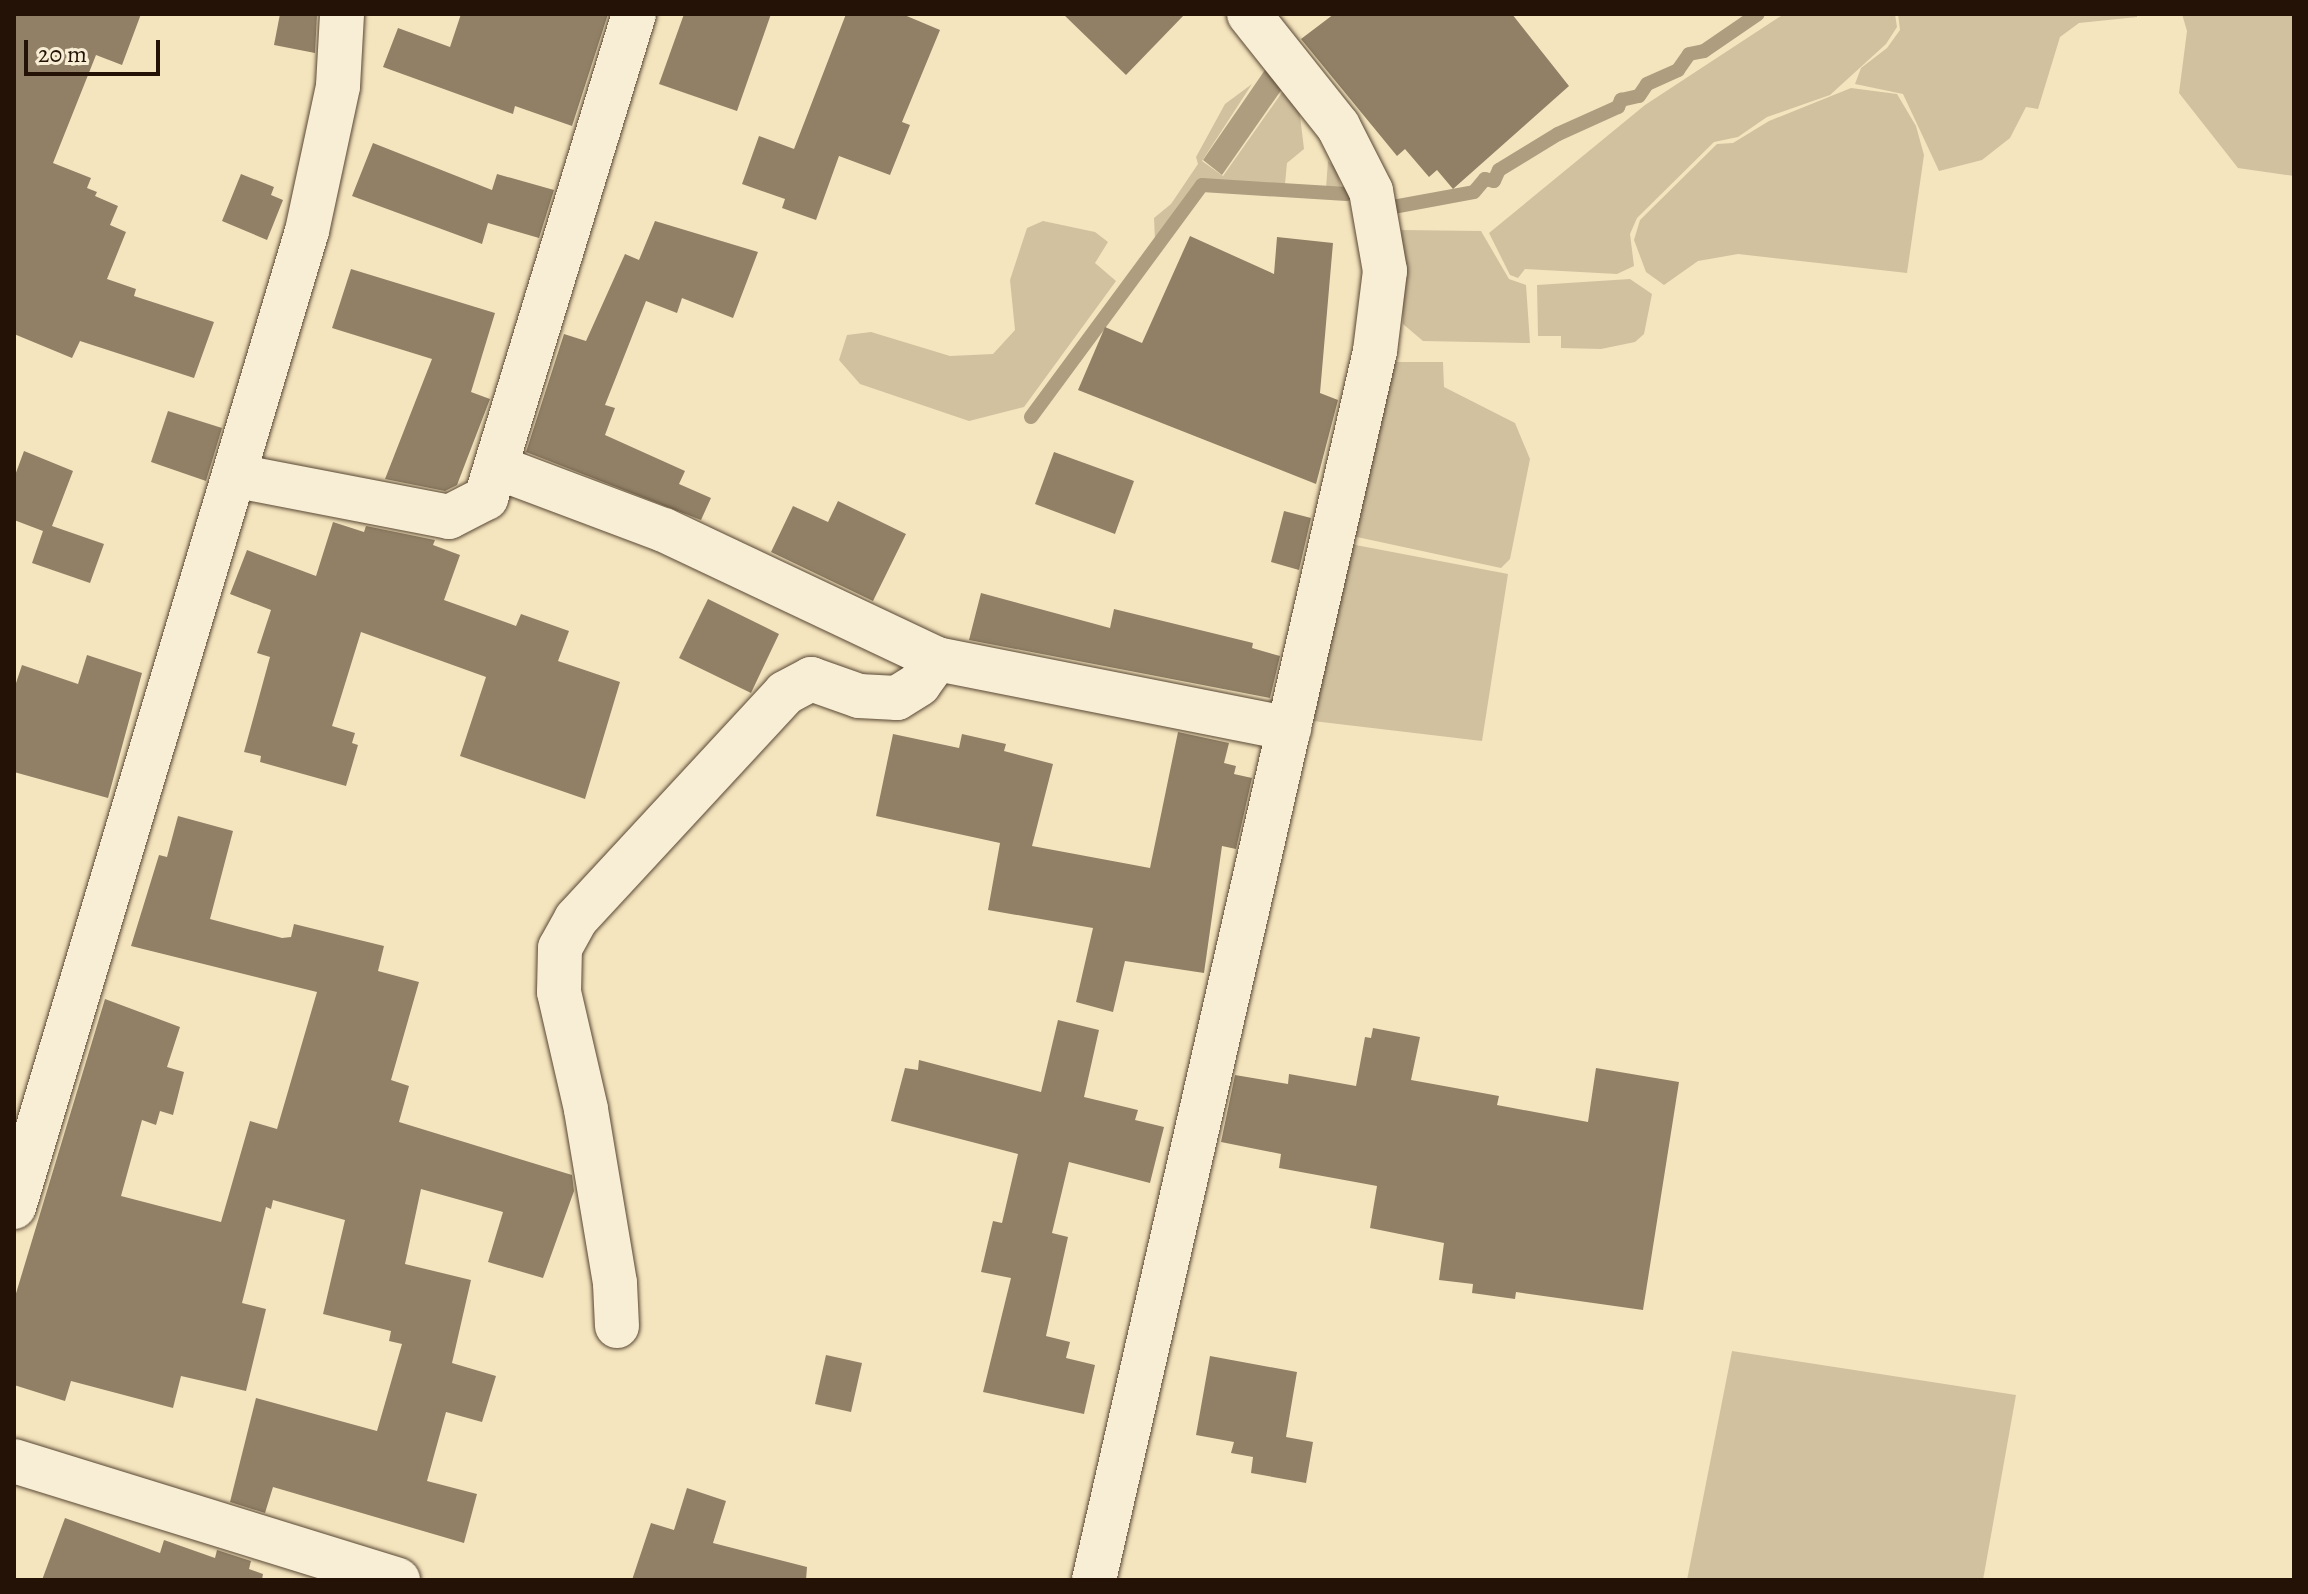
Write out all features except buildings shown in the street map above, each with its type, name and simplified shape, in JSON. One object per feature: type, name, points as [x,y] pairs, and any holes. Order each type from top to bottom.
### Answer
[{"type":"street","points":[[14,1207],[237,476],[307,231],[338,86],[342,14]]},
{"type":"street","points":[[237,476],[449,517],[486,498],[634,14]]},
{"type":"street","points":[[1094,1580],[1375,351],[1385,271],[1371,191],[1338,126],[1249,14]]},
{"type":"street","points":[[496,467],[692,542],[937,659],[1289,729]]},
{"type":"street","points":[[617,1326],[615,1283],[586,1109],[559,992],[560,948],[576,919],[785,693],[811,679],[859,696],[897,698],[919,684],[937,659]]},
{"type":"street","points":[[14,1461],[398,1580]]},
{"type":"shaded area","points":[[1784,14],[1895,14],[1897,27],[1886,44],[1830,95],[1767,117],[1738,137],[1714,142],[1637,218],[1630,234],[1634,266],[1617,274],[1525,269],[1518,278],[1510,275],[1489,233],[1645,105]]},
{"type":"shaded area","points":[[1898,14],[2137,14],[2137,17],[2079,23],[2060,37],[2038,109],[2026,107],[2010,138],[1982,160],[1939,171],[1903,94],[1855,84],[1861,68],[1887,48],[1900,30]]},
{"type":"shaded area","points":[[2182,14],[2294,14],[2294,176],[2238,168],[2179,93],[2187,31]]},
{"type":"shaded area","points":[[1267,67],[1282,89],[1222,175],[1203,160]]},
{"type":"shaded area","points":[[1252,84],[1202,161],[1223,176],[1283,91],[1298,99],[1304,149],[1287,163],[1285,184],[1326,188],[1328,161],[1336,168],[1342,192],[1201,182],[1155,241],[1154,218],[1171,204],[1198,164],[1196,157],[1225,104]]},
{"type":"shaded area","points":[[1851,88],[1897,94],[1916,126],[1924,155],[1907,273],[1738,254],[1698,261],[1664,285],[1646,272],[1634,240],[1640,220],[1717,144],[1733,143],[1769,121]]},
{"type":"shaded area","points":[[1043,221],[1095,232],[1108,242],[1095,263],[1116,281],[1024,407],[969,421],[860,384],[839,360],[847,335],[871,332],[950,356],[993,354],[1015,330],[1010,280],[1027,228]]},
{"type":"shaded area","points":[[1401,230],[1481,231],[1509,279],[1526,285],[1530,343],[1423,341],[1403,324]]},
{"type":"shaded area","points":[[1630,279],[1652,294],[1644,334],[1635,342],[1601,349],[1561,348],[1561,336],[1538,336],[1537,285]]},
{"type":"shaded area","points":[[1387,362],[1443,362],[1444,387],[1515,423],[1530,459],[1510,559],[1501,568],[1343,534]]},
{"type":"shaded area","points":[[1345,543],[1508,574],[1482,741],[1313,721]]},
{"type":"shaded area","points":[[1732,1351],[2016,1395],[1983,1580],[1687,1580]]},
{"type":"waterway","points":[[1393,207],[1474,192],[1485,179],[1494,181],[1499,170],[1558,134],[1618,107],[1621,100],[1639,96],[1647,84],[1678,70],[1689,54],[1704,51],[1758,14]]},
{"type":"waterway","points":[[1031,417],[1202,185],[1347,194]]}]
